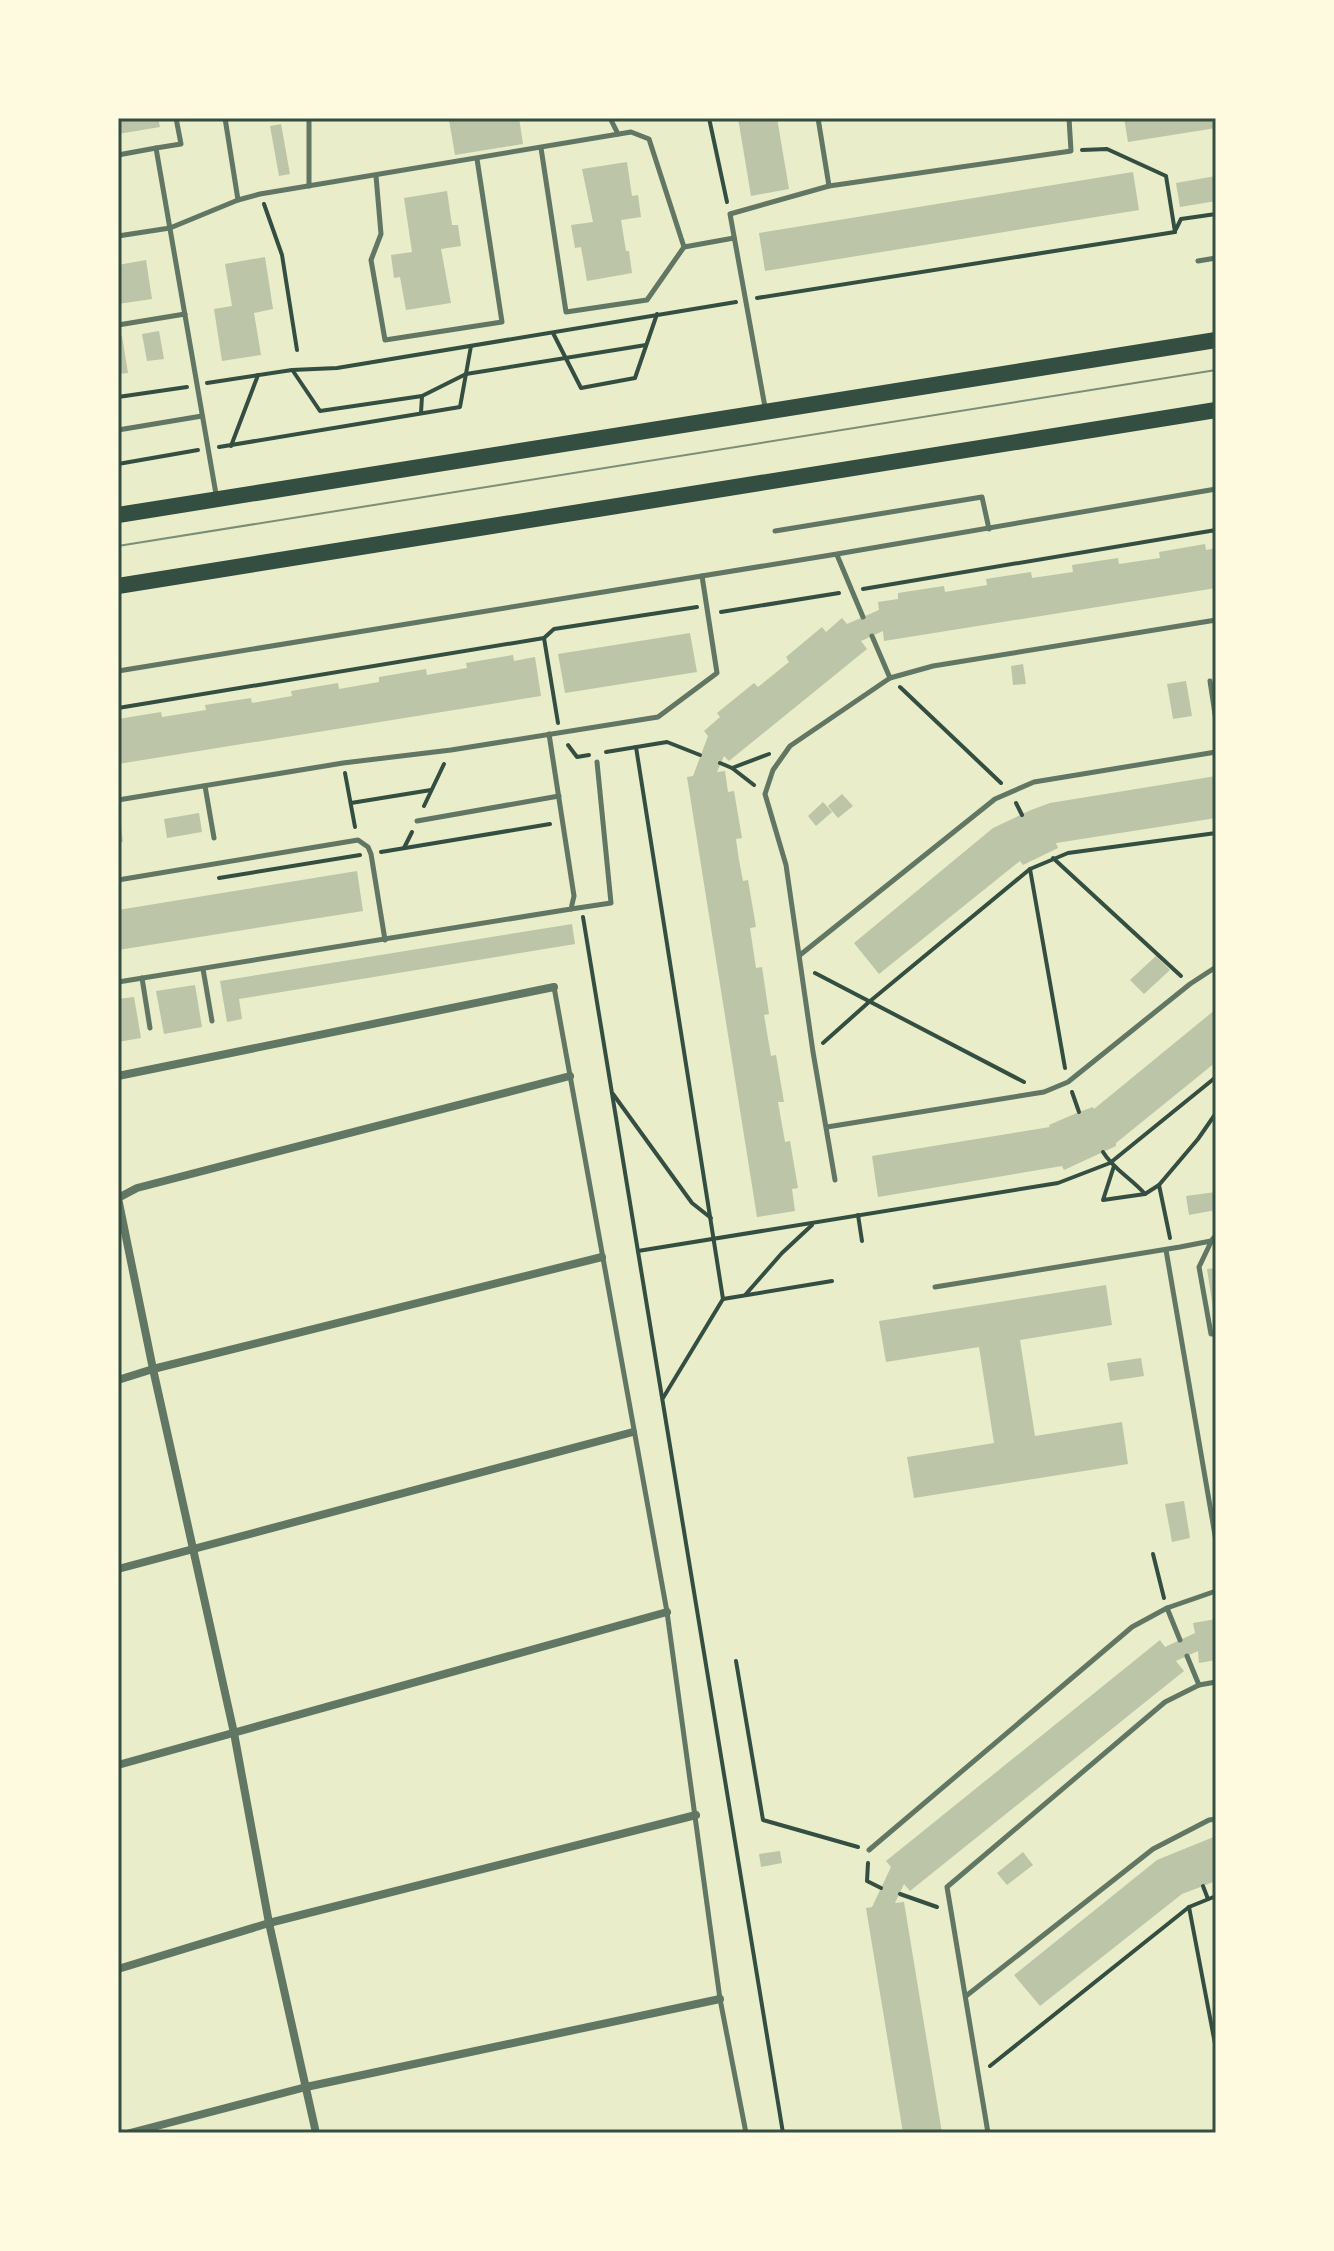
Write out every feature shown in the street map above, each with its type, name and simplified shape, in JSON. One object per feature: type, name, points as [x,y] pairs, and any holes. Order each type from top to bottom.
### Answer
[{"type":"main road","points":[[118,515],[1216,340]]},
{"type":"main road","points":[[118,586],[1216,410]]},
{"type":"street","points":[[118,1076],[554,987]]},
{"type":"street","points":[[316,2133],[269,1923],[234,1733],[118,1198],[137,1188],[570,1076]]},
{"type":"street","points":[[118,1380],[602,1257]]},
{"type":"street","points":[[118,1569],[633,1432]]},
{"type":"street","points":[[118,1765],[667,1612]]},
{"type":"street","points":[[118,1969],[269,1923],[696,1815]]},
{"type":"street","points":[[130,2133],[306,2087],[720,1999]]},
{"type":"lane","points":[[118,155],[181,144],[176,118]]},
{"type":"lane","points":[[225,118],[238,200]]},
{"type":"lane","points":[[309,118],[309,186]]},
{"type":"lane","points":[[610,118],[618,134]]},
{"type":"lane","points":[[818,118],[829,186]]},
{"type":"lane","points":[[766,412],[730,214],[829,186],[1071,151],[1069,118]]},
{"type":"lane","points":[[118,236],[170,228],[260,194],[631,132],[649,139],[684,247]]},
{"type":"lane","points":[[156,148],[217,499]]},
{"type":"lane","points":[[541,148],[566,312],[647,300],[684,247],[734,238]]},
{"type":"lane","points":[[376,176],[381,234],[371,260],[385,340],[502,322],[477,159]]},
{"type":"lane","points":[[1198,261],[1216,258]]},
{"type":"lane","points":[[118,325],[185,314]]},
{"type":"lane","points":[[118,430],[202,416]]},
{"type":"lane","points":[[118,671],[1216,489]]},
{"type":"lane","points":[[775,531],[982,497],[989,529]]},
{"type":"lane","points":[[837,554],[863,617]]},
{"type":"lane","points":[[118,800],[658,717],[717,673],[702,576]]},
{"type":"lane","points":[[835,1180],[786,865],[765,794],[773,770],[790,746],[890,678],[933,666],[1216,620]]},
{"type":"lane","points":[[872,636],[890,678]]},
{"type":"lane","points":[[1210,681],[1216,721]]},
{"type":"lane","points":[[549,734],[574,896],[571,909]]},
{"type":"lane","points":[[800,955],[995,799],[1034,782],[1216,752]]},
{"type":"lane","points":[[118,982],[611,903],[597,762]]},
{"type":"lane","points":[[205,786],[214,838]]},
{"type":"lane","points":[[417,821],[559,796]]},
{"type":"lane","points":[[118,880],[358,840],[368,847],[371,854],[385,940]]},
{"type":"lane","points":[[827,1127],[1044,1092],[1068,1082],[1190,984],[1216,967]]},
{"type":"lane","points":[[203,969],[212,1021]]},
{"type":"lane","points":[[142,978],[150,1028]]},
{"type":"lane","points":[[554,987],[667,1612],[720,1999],[746,2133]]},
{"type":"lane","points":[[935,1287],[1166,1250],[1214,1238]]},
{"type":"lane","points":[[1214,1238],[1199,1267],[1211,1334],[1216,1334]]},
{"type":"lane","points":[[1166,1250],[1216,1541]]},
{"type":"lane","points":[[869,1850],[1132,1627],[1167,1608],[1216,1591]]},
{"type":"lane","points":[[1167,1608],[1180,1640]]},
{"type":"lane","points":[[1187,1656],[1199,1685]]},
{"type":"lane","points":[[988,2133],[947,1887],[1165,1702],[1199,1685],[1216,1682]]},
{"type":"lane","points":[[966,1996],[1153,1849],[1216,1819]]},
{"type":"lane","points":[[1210,2133],[1216,2131]]},
{"type":"path","points":[[709,118],[730,214]]},
{"type":"path","points":[[1071,151],[1107,149],[1166,176],[1175,232]]},
{"type":"path","points":[[260,194],[282,255],[297,350]]},
{"type":"path","points":[[1175,232],[1181,219],[1216,214]]},
{"type":"path","points":[[118,397],[292,370],[337,368],[1175,232]]},
{"type":"path","points":[[553,333],[581,388],[635,378],[657,314]]},
{"type":"path","points":[[292,370],[320,411],[422,396],[466,374],[646,345]]},
{"type":"path","points":[[118,464],[460,407],[471,346]]},
{"type":"path","points":[[231,446],[258,375]]},
{"type":"path","points":[[421,413],[422,396]]},
{"type":"path","points":[[118,708],[544,638],[554,629],[697,607],[717,612],[1216,530]]},
{"type":"path","points":[[890,678],[1010,792],[1022,815]]},
{"type":"path","points":[[671,744],[700,755]]},
{"type":"path","points":[[732,768],[790,746]]},
{"type":"path","points":[[636,747],[723,1299],[662,1400]]},
{"type":"path","points":[[404,848],[451,750]]},
{"type":"path","points":[[343,763],[358,840]]},
{"type":"path","points":[[720,763],[732,768],[765,794]]},
{"type":"path","points":[[351,803],[431,790]]},
{"type":"path","points":[[207,880],[563,822]]},
{"type":"path","points":[[813,1052],[1030,869],[1068,853],[1216,833]]},
{"type":"path","points":[[1041,856],[1044,862]]},
{"type":"path","points":[[1053,858],[1190,984]]},
{"type":"path","points":[[1030,869],[1068,1082],[1079,1112]]},
{"type":"path","points":[[582,907],[783,2133]]},
{"type":"path","points":[[802,966],[1044,1092]]},
{"type":"path","points":[[638,1251],[1058,1183],[1112,1165],[1216,1077]]},
{"type":"path","points":[[612,1092],[692,1203],[711,1218]]},
{"type":"path","points":[[1112,1165],[1103,1200],[1145,1194],[1159,1185],[1216,1113]]},
{"type":"path","points":[[1103,1152],[1112,1165],[1145,1194]]},
{"type":"path","points":[[1159,1185],[1170,1237],[1166,1250]]},
{"type":"path","points":[[858,1215],[862,1241]]},
{"type":"path","points":[[745,1295],[782,1253],[815,1223]]},
{"type":"path","points":[[723,1299],[832,1281]]},
{"type":"path","points":[[1153,1554],[1167,1608]]},
{"type":"path","points":[[736,1661],[763,1820],[869,1850],[867,1881],[881,1888]]},
{"type":"path","points":[[1203,1886],[1208,1899]]},
{"type":"path","points":[[900,1894],[951,1912]]},
{"type":"path","points":[[979,2075],[1189,1907],[1216,1896]]},
{"type":"path","points":[[1189,1907],[1216,2049]]},
{"type":"building","points":[[118,118],[158,118],[160,127],[118,134]]},
{"type":"building","points":[[519,118],[523,144],[455,155],[449,120]]},
{"type":"building","points":[[738,118],[777,118],[789,189],[751,196]]},
{"type":"building","points":[[1124,118],[1216,118],[1216,128],[1128,142]]},
{"type":"building","points":[[281,124],[290,174],[279,176],[270,126]]},
{"type":"building","points":[[627,162],[632,196],[638,195],[641,217],[621,220],[632,273],[587,281],[581,247],[575,248],[571,225],[593,222],[582,169]]},
{"type":"building","points":[[1133,172],[1139,210],[765,271],[759,233]]},
{"type":"building","points":[[1216,176],[1216,201],[1180,207],[1176,183]]},
{"type":"building","points":[[447,191],[452,225],[458,225],[461,246],[441,249],[451,303],[406,310],[400,277],[394,278],[391,255],[412,252],[404,198]]},
{"type":"building","points":[[265,257],[273,309],[254,313],[261,355],[222,361],[214,309],[232,306],[225,264]]},
{"type":"building","points":[[146,260],[152,299],[118,304],[118,265]]},
{"type":"building","points":[[159,331],[164,359],[147,361],[142,334]]},
{"type":"building","points":[[118,336],[122,336],[128,373],[118,374]]},
{"type":"building","points":[[1205,544],[1206,550],[1216,548],[1216,588],[884,641],[883,631],[861,641],[867,649],[729,761],[724,756],[717,772],[725,771],[728,792],[734,791],[742,838],[736,839],[739,860],[743,881],[748,880],[756,927],[750,928],[756,968],[762,967],[769,1014],[764,1015],[771,1056],[776,1055],[784,1102],[778,1102],[785,1142],[790,1141],[798,1188],[792,1189],[795,1211],[757,1217],[687,777],[693,776],[708,736],[704,731],[720,717],[717,713],[754,683],[758,687],[789,662],[786,657],[822,627],[826,632],[842,618],[847,624],[879,610],[878,602],[898,599],[898,593],[944,586],[945,592],[987,585],[986,579],[1031,572],[1032,578],[1073,572],[1072,565],[1118,558],[1119,564],[1160,558],[1159,552]]},
{"type":"building","points":[[690,633],[697,672],[565,693],[558,654]]},
{"type":"building","points":[[513,655],[514,661],[535,657],[541,696],[118,764],[118,719],[161,712],[162,717],[206,710],[205,705],[251,698],[252,703],[292,696],[291,691],[338,683],[339,689],[379,682],[379,677],[426,669],[427,675],[467,668],[466,663]]},
{"type":"building","points":[[1023,664],[1026,684],[1013,685],[1011,666]]},
{"type":"building","points":[[1186,681],[1192,716],[1173,719],[1167,684]]},
{"type":"building","points":[[1216,776],[1216,818],[1056,843],[1058,848],[1023,865],[1020,861],[879,974],[854,943],[993,828],[1031,810],[1050,803]]},
{"type":"building","points":[[842,794],[853,806],[838,818],[828,806]]},
{"type":"building","points":[[823,802],[832,812],[816,826],[808,816]]},
{"type":"building","points":[[199,813],[202,832],[167,838],[164,819]]},
{"type":"building","points":[[118,819],[123,842],[118,843]]},
{"type":"building","points":[[357,871],[363,911],[118,950],[118,910]]},
{"type":"building","points":[[572,924],[575,944],[239,999],[242,1019],[227,1022],[220,981]]},
{"type":"building","points":[[1156,956],[1170,970],[1144,994],[1130,980]]},
{"type":"building","points":[[195,985],[202,1027],[164,1034],[156,991]]},
{"type":"building","points":[[134,997],[141,1038],[118,1042],[118,999]]},
{"type":"building","points":[[1216,1009],[1216,1062],[1116,1146],[1064,1170],[1062,1166],[878,1197],[872,1156],[1050,1127],[1079,1112],[1094,1109]]},
{"type":"building","points":[[1216,1192],[1216,1210],[1189,1215],[1186,1196]]},
{"type":"building","points":[[1216,1268],[1216,1315],[1214,1315],[1207,1269]]},
{"type":"building","points":[[1106,1285],[1112,1325],[1020,1340],[1035,1436],[1122,1422],[1128,1464],[914,1498],[907,1457],[994,1443],[979,1347],[886,1362],[879,1321]]},
{"type":"building","points":[[1141,1358],[1144,1376],[1110,1381],[1107,1363]]},
{"type":"building","points":[[1184,1501],[1190,1538],[1172,1542],[1165,1504]]},
{"type":"building","points":[[1216,1619],[1216,1660],[1199,1663],[1198,1651],[1176,1661],[1184,1671],[910,1891],[904,1884],[895,1903],[904,1902],[942,2133],[903,2133],[866,1908],[872,1907],[891,1867],[886,1861],[1160,1640],[1165,1647],[1195,1633],[1193,1623]]},
{"type":"building","points":[[1216,1836],[1216,1881],[1182,1894],[1040,2006],[1014,1975],[1157,1860]]},
{"type":"building","points":[[780,1851],[782,1863],[761,1867],[759,1854]]},
{"type":"building","points":[[1023,1852],[1033,1865],[1007,1885],[997,1873]]},
{"type":"tram line","points":[[118,546],[1216,370]]}]
